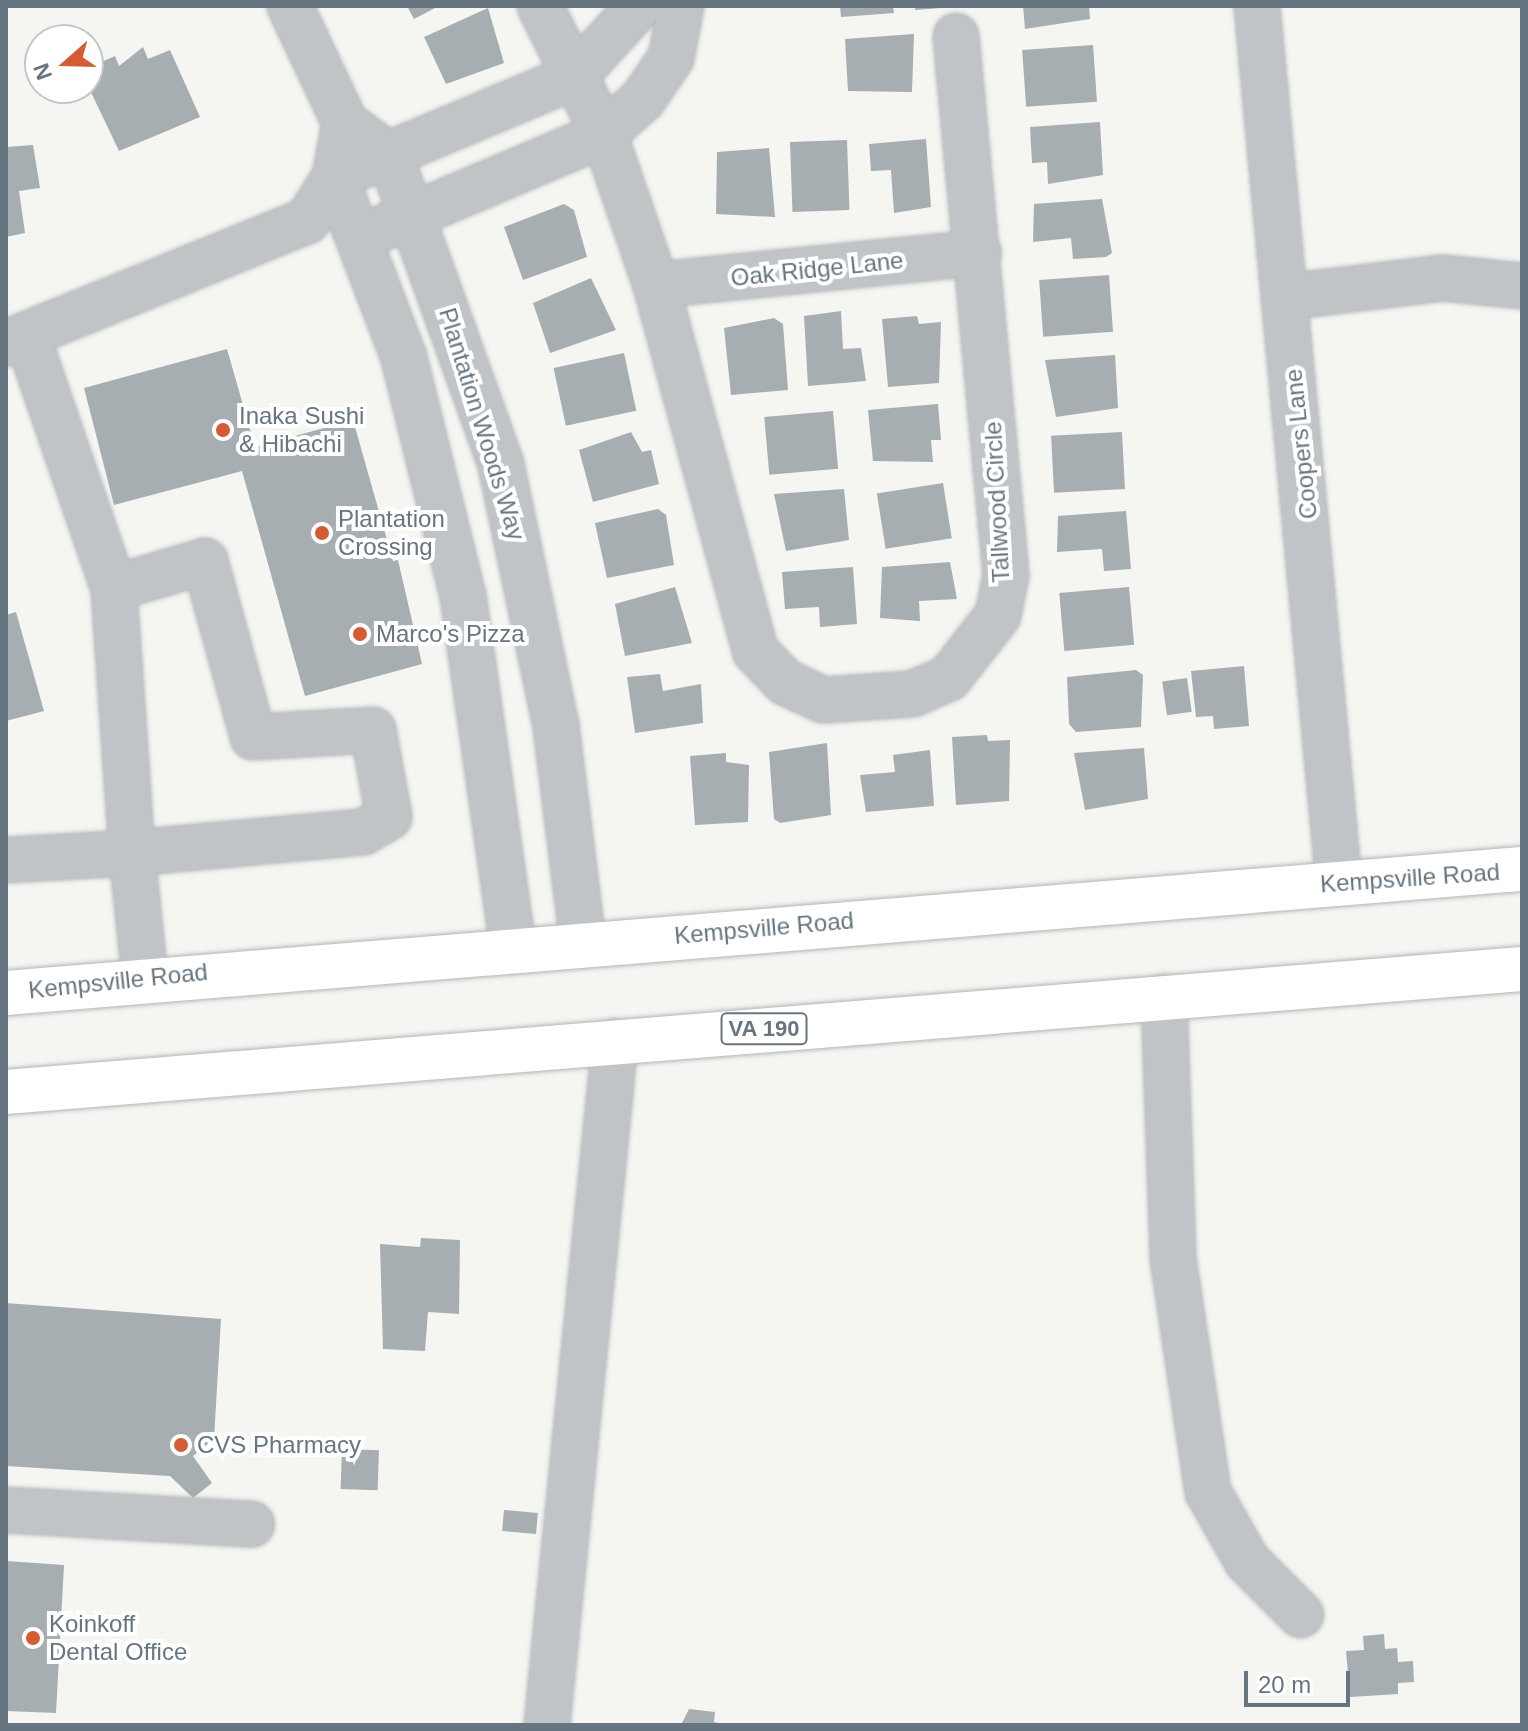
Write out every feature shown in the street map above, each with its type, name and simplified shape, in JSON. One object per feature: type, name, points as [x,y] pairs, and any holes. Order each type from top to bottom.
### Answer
[{"type":"main road","name":"Kempsville Road","points":[[6,993],[145,978],[583,942],[1522,869]]},
{"type":"main road","name":"VA 190","points":[[6,1092],[1522,969]]},
{"type":"street","points":[[290,6],[345,123],[390,156]]},
{"type":"street","name":"Tallwood Circle","points":[[540,6],[604,134],[656,285],[756,652],[785,682],[823,700],[861,701],[912,694],[949,678],[998,615],[1006,575],[956,36]]},
{"type":"street","points":[[335,177],[575,76],[639,6]]},
{"type":"street","points":[[307,221],[358,237],[412,217],[604,134],[643,99],[671,58],[681,6]]},
{"type":"street","name":"Coopers Lane","points":[[1257,6],[1339,883]]},
{"type":"street","points":[[145,978],[132,853],[114,588],[17,340],[307,221],[335,177],[345,123]]},
{"type":"street","name":"Plantation Woods Way","points":[[390,156],[471,372],[531,587],[572,825],[583,942]]},
{"type":"street","points":[[335,177],[404,358],[463,596],[513,948]]},
{"type":"street","name":"Oak Ridge Lane","points":[[656,285],[978,253]]},
{"type":"street","points":[[1286,297],[1442,278],[1522,286]]},
{"type":"street","points":[[6,860],[132,853],[363,832],[389,817],[373,730],[253,737],[205,561],[114,588]]},
{"type":"street","points":[[1164,997],[1173,1258],[1208,1492],[1247,1561],[1301,1615]]},
{"type":"street","points":[[547,1725],[615,1041]]},
{"type":"street","points":[[6,1510],[252,1524]]},
{"type":"building","points":[[407,6],[439,6],[414,19]]},
{"type":"building","points":[[840,6],[893,6],[894,13],[841,17]]},
{"type":"building","points":[[915,6],[941,6],[941,8],[915,10]]},
{"type":"building","points":[[1023,6],[1089,6],[1090,19],[1025,29]]},
{"type":"building","points":[[488,8],[504,63],[446,84],[424,37]]},
{"type":"building","points":[[914,34],[912,92],[848,91],[845,39]]},
{"type":"building","points":[[1093,45],[1097,102],[1026,107],[1022,50]]},
{"type":"building","points":[[143,47],[148,59],[170,50],[200,117],[119,151],[97,104],[104,104],[104,61],[115,56],[119,66]]},
{"type":"building","points":[[1100,122],[1103,175],[1048,184],[1047,162],[1032,163],[1030,127]]},
{"type":"building","points":[[926,139],[931,207],[894,213],[891,170],[871,171],[869,144]]},
{"type":"building","points":[[847,140],[849,210],[792,212],[790,142]]},
{"type":"building","points":[[33,145],[40,188],[19,191],[25,233],[6,237],[6,147]]},
{"type":"building","points":[[769,148],[775,217],[716,214],[717,152]]},
{"type":"building","points":[[1102,199],[1112,253],[1106,257],[1073,259],[1071,238],[1033,242],[1034,204]]},
{"type":"building","points":[[564,204],[574,210],[587,257],[523,280],[504,227]]},
{"type":"building","points":[[1109,275],[1113,332],[1043,337],[1039,280]]},
{"type":"building","points":[[591,278],[616,330],[550,353],[533,303]]},
{"type":"building","points":[[841,311],[843,349],[861,348],[866,381],[808,386],[804,316]]},
{"type":"building","points":[[917,316],[919,324],[941,322],[939,383],[888,387],[882,319]]},
{"type":"building","points":[[774,318],[783,324],[788,390],[731,395],[724,328]]},
{"type":"building","name":"Plantation Crossing","points":[[227,349],[255,447],[353,420],[393,561],[398,560],[422,664],[305,696],[242,471],[114,505],[84,388]]},
{"type":"building","points":[[624,353],[636,411],[566,426],[554,368]]},
{"type":"building","points":[[1115,355],[1118,408],[1056,417],[1045,360]]},
{"type":"building","points":[[938,404],[941,440],[931,440],[933,462],[873,461],[868,410]]},
{"type":"building","points":[[833,411],[838,469],[769,475],[764,417]]},
{"type":"building","points":[[631,432],[642,452],[651,450],[659,484],[593,502],[579,450]]},
{"type":"building","points":[[1122,432],[1125,489],[1054,493],[1051,436]]},
{"type":"building","points":[[943,483],[952,538],[886,549],[877,493]]},
{"type":"building","points":[[844,489],[849,540],[786,551],[774,494]]},
{"type":"building","points":[[658,509],[666,515],[674,565],[607,578],[595,523]]},
{"type":"building","points":[[1126,511],[1131,569],[1104,571],[1102,549],[1057,552],[1058,516]]},
{"type":"building","points":[[950,562],[957,599],[919,601],[920,621],[880,618],[882,567]]},
{"type":"building","points":[[853,567],[857,624],[820,627],[819,607],[785,609],[782,572]]},
{"type":"building","points":[[675,587],[692,643],[625,656],[615,604]]},
{"type":"building","points":[[1129,587],[1134,645],[1064,651],[1059,593]]},
{"type":"building","points":[[16,612],[44,711],[6,721],[6,615]]},
{"type":"building","points":[[1244,666],[1249,726],[1214,729],[1213,716],[1196,717],[1191,671]]},
{"type":"building","points":[[1136,670],[1143,675],[1141,727],[1076,732],[1069,724],[1067,677]]},
{"type":"building","points":[[660,674],[663,691],[701,684],[703,723],[635,733],[627,677]]},
{"type":"building","points":[[1187,678],[1192,712],[1167,715],[1162,681]]},
{"type":"building","points":[[987,735],[988,741],[1010,740],[1009,801],[956,805],[952,737]]},
{"type":"building","points":[[827,743],[831,815],[780,823],[774,819],[769,752]]},
{"type":"building","points":[[1144,748],[1148,799],[1085,810],[1074,753]]},
{"type":"building","points":[[930,750],[934,806],[866,812],[860,775],[895,772],[893,755]]},
{"type":"building","points":[[726,753],[726,762],[749,765],[748,822],[695,825],[690,756]]},
{"type":"building","points":[[421,1238],[460,1240],[459,1314],[428,1312],[425,1351],[383,1349],[380,1244],[420,1247]]},
{"type":"building","name":"CVS Pharmacy","points":[[6,1303],[221,1319],[214,1439],[193,1456],[212,1483],[193,1498],[170,1476],[6,1466]]},
{"type":"building","points":[[342,1449],[379,1450],[378,1490],[341,1489]]},
{"type":"building","points":[[504,1510],[538,1513],[536,1534],[502,1531]]},
{"type":"building","name":"Koinkoff Dental Office","points":[[6,1561],[64,1565],[56,1713],[6,1711]]},
{"type":"building","points":[[1384,1634],[1385,1649],[1397,1648],[1398,1662],[1413,1661],[1414,1682],[1398,1683],[1398,1694],[1350,1697],[1346,1651],[1364,1650],[1363,1636]]},
{"type":"building","points":[[689,1709],[715,1712],[714,1722],[728,1725],[681,1725]]},
{"type":"place","name":"Inaka Sushi & Hibachi","points":[[223,430]]},
{"type":"place","name":"Plantation Crossing","points":[[322,533]]},
{"type":"place","name":"Marco's Pizza","points":[[360,634]]},
{"type":"place","name":"CVS Pharmacy","points":[[181,1445]]},
{"type":"place","name":"Koinkoff Dental Office","points":[[33,1638]]}]
